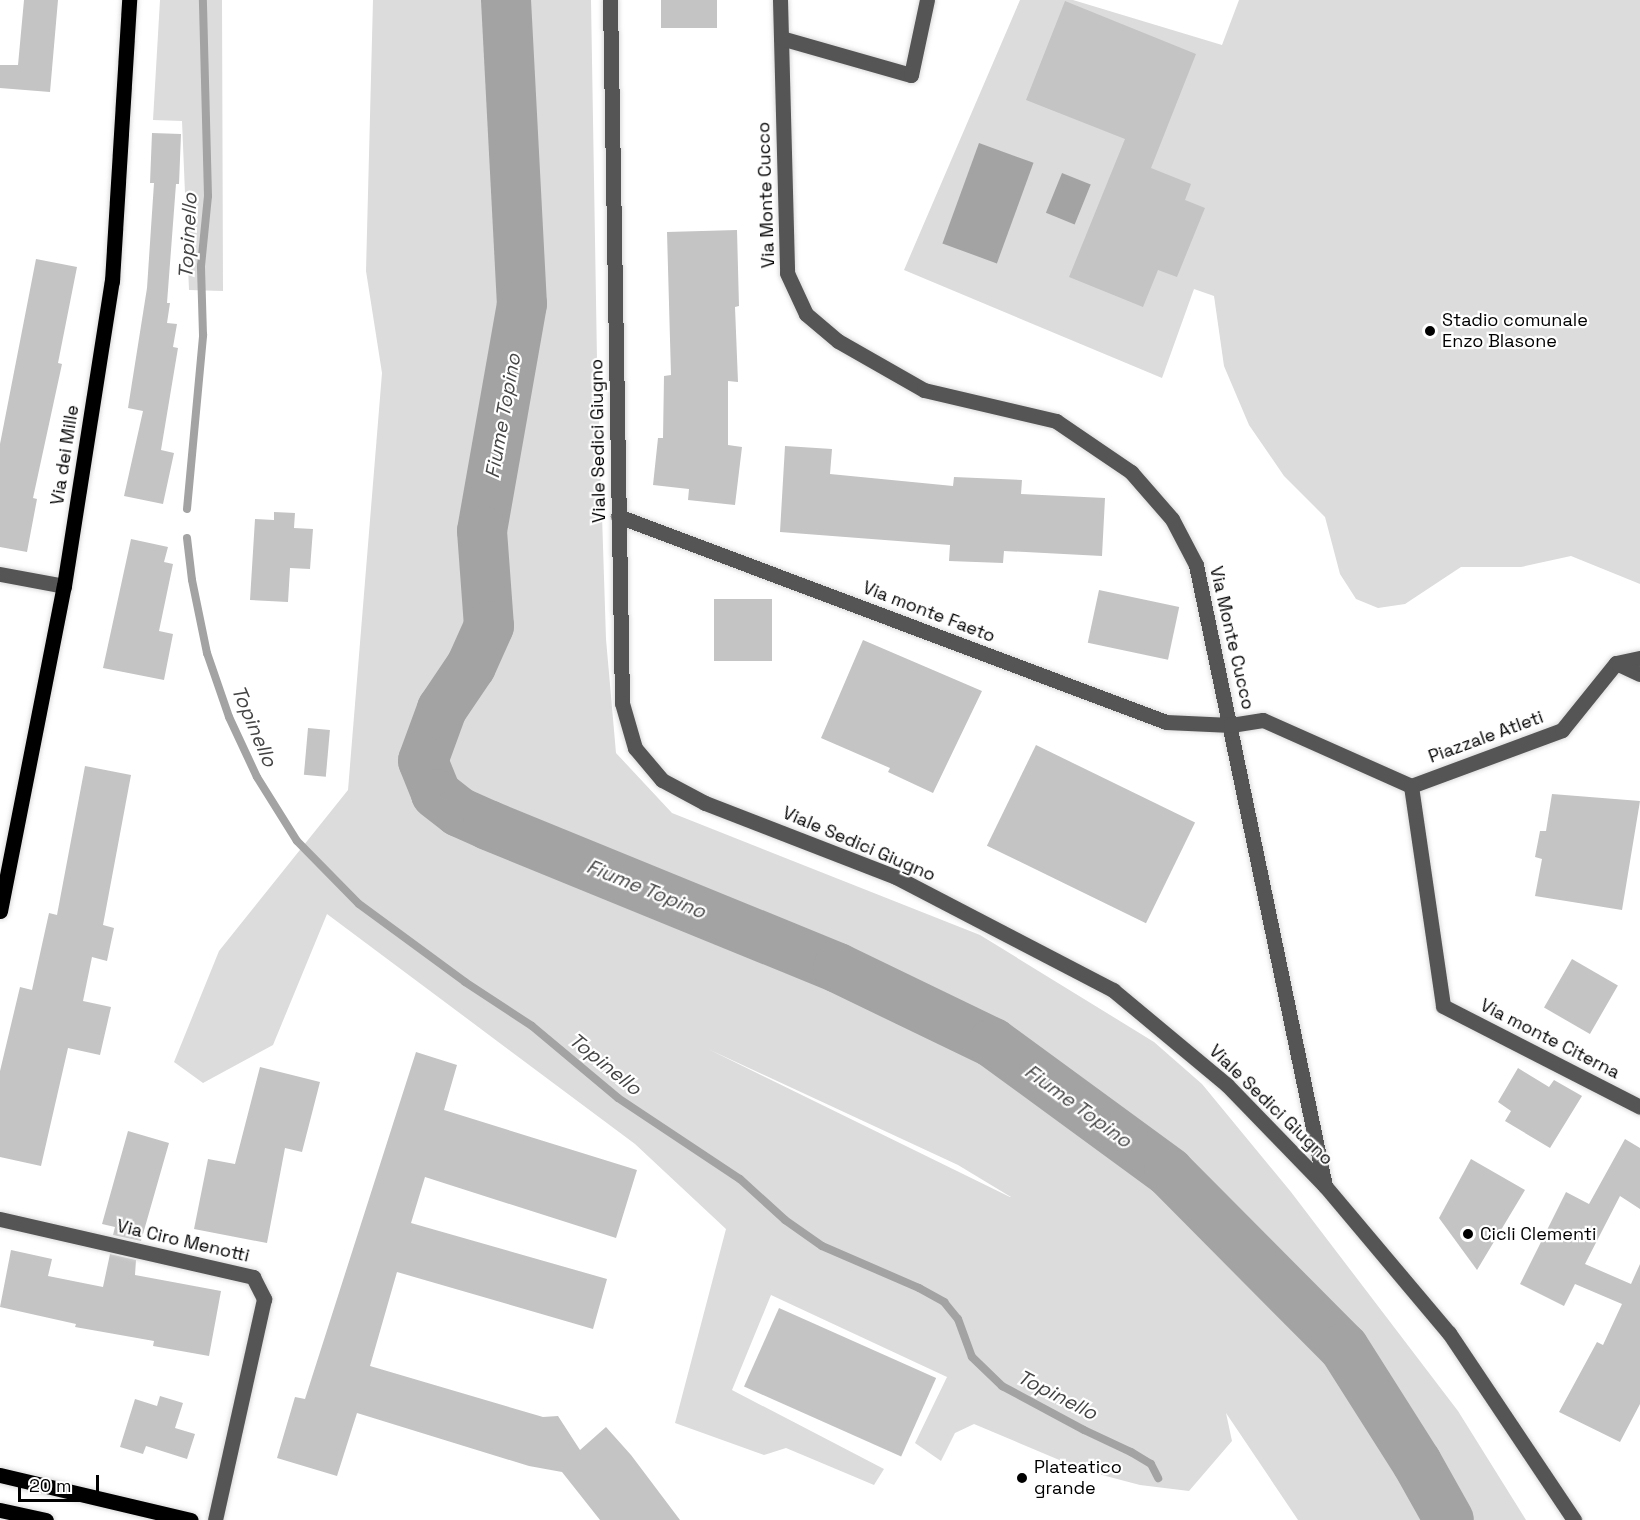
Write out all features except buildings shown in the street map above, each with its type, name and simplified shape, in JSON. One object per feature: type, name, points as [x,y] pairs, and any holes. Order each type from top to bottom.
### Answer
[{"type":"main road","name":"Via dei Mille","points":[[0,911],[64,586],[112,281],[129,0]]},
{"type":"main road","points":[[0,1475],[191,1520]]},
{"type":"main road","points":[[0,1510],[46,1520]]},
{"type":"street","name":"Viale Sedici Giugno","points":[[610,0],[622,703],[635,747],[662,780],[705,803],[896,877],[1113,990],[1227,1085],[1325,1186],[1449,1333],[1574,1520]]},
{"type":"street","name":"Via Monte Cucco","points":[[780,0],[787,273],[806,314],[838,341],[924,390],[1056,421],[1131,472],[1172,519],[1196,565],[1231,724],[1325,1186]]},
{"type":"street","points":[[781,38],[911,75],[927,0]]},
{"type":"street","name":"Via monte Faeto","points":[[618,516],[1166,722],[1231,724]]},
{"type":"street","points":[[0,574],[64,586]]},
{"type":"street","points":[[1616,663],[1640,658]]},
{"type":"street","points":[[1616,663],[1640,674]]},
{"type":"street","name":"Piazzale Atleti","points":[[1411,786],[1562,730],[1616,663]]},
{"type":"street","points":[[1231,724],[1263,720],[1411,786]]},
{"type":"street","name":"Via monte Citerna","points":[[1411,786],[1443,1006],[1640,1107]]},
{"type":"street","name":"Via Ciro Menotti","points":[[0,1219],[253,1277],[264,1299],[215,1520]]},
{"type":"shaded area","points":[[160,0],[222,0],[223,291],[189,290],[182,121],[153,120]]},
{"type":"shaded area","points":[[373,0],[591,0],[597,360],[606,639],[616,753],[672,813],[980,935],[1154,1042],[1202,1084],[1291,1192],[1458,1411],[1526,1520],[1298,1520],[1226,1413],[1232,1441],[1189,1491],[1140,1485],[1083,1470],[974,1424],[955,1433],[941,1461],[915,1443],[947,1377],[771,1295],[732,1390],[884,1469],[874,1485],[786,1448],[764,1455],[675,1423],[726,1229],[635,1144],[327,914],[273,1045],[203,1083],[174,1062],[219,951],[348,790],[382,373],[366,271]],"holes":[[[708,1049],[958,1165],[1011,1197]]]},
{"type":"shaded area","name":"Stadio comunale Enzo Blasone","points":[[1020,0],[1073,0],[1222,45],[1239,0],[1640,0],[1640,584],[1571,556],[1521,567],[1461,567],[1405,604],[1378,608],[1356,599],[1340,574],[1325,517],[1284,476],[1249,425],[1224,366],[1214,296],[1194,289],[1162,378],[904,270]]},
{"type":"shaded area","points":[[979,143],[1034,163],[997,263],[942,244]]},
{"type":"shaded area","points":[[1062,173],[1091,185],[1075,224],[1046,213]]},
{"type":"waterway","name":"Topinello","points":[[187,509],[203,335],[201,266],[208,196],[203,0]]},
{"type":"waterway","name":"Fiume Topino","points":[[506,0],[522,304],[482,531],[489,626],[471,666],[442,709],[423,761],[436,794],[459,812],[488,825],[838,968],[993,1043],[1169,1172],[1344,1348],[1417,1463],[1449,1520]]},
{"type":"waterway","name":"Topinello","points":[[187,538],[192,580],[207,653],[229,717],[257,777],[297,841],[359,904],[465,982],[532,1026],[618,1098],[740,1179],[785,1220],[822,1246],[919,1288],[944,1302],[958,1319],[972,1357],[1002,1386],[1084,1430],[1131,1452],[1151,1464],[1158,1478]]},
{"type":"place","name":"Stadio comunale Enzo Blasone","points":[[1430,331]]},
{"type":"place","name":"Cicli Clementi","points":[[1468,1234]]},
{"type":"place","name":"Plateatico grande","points":[[1022,1478]]}]
